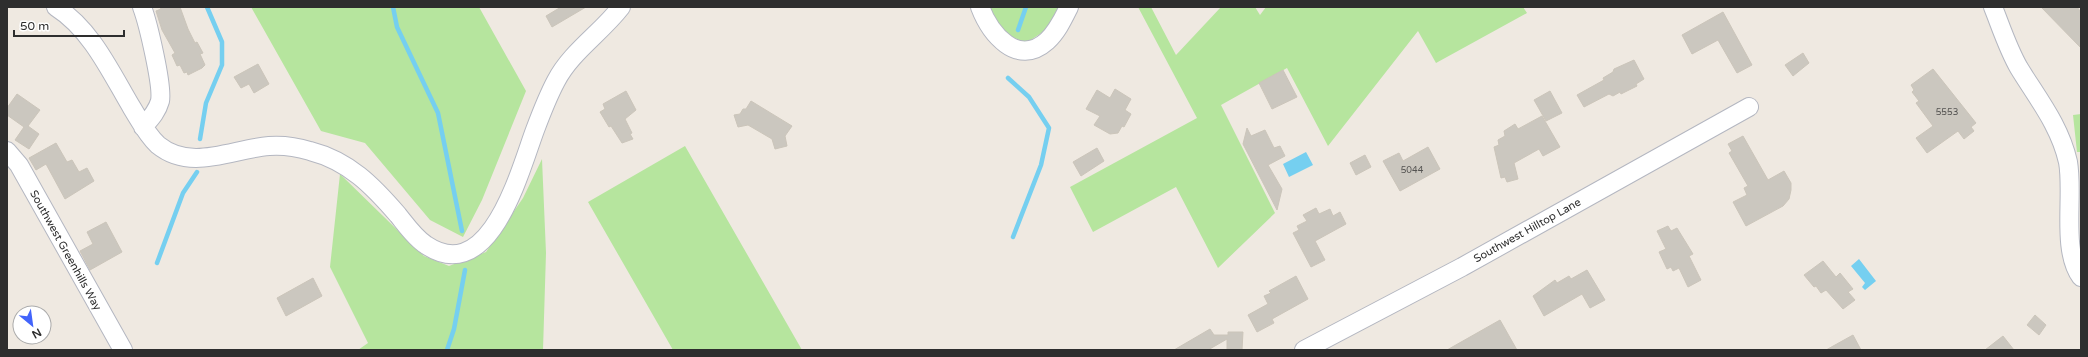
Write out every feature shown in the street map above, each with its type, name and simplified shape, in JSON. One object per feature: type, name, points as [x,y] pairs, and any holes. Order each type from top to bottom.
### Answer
[{"type":"street","points":[[56,7],[69,16],[84,31],[143,127],[160,146],[184,158],[195,159],[269,146],[284,146],[312,151],[338,161],[367,181],[414,235],[428,247],[442,252],[464,252],[484,239],[506,207],[556,80],[567,64],[621,7]]},
{"type":"street","points":[[142,7],[155,64],[160,99],[153,116],[143,127]]},
{"type":"street","points":[[980,7],[991,30],[1000,41],[1014,48],[1033,50],[1049,40],[1069,7]]},
{"type":"street","points":[[1993,7],[2013,57],[2047,111],[2061,140],[2070,173],[2073,261],[2081,278]]},
{"type":"street","name":"Southwest Hilltop Lane","points":[[1304,350],[1462,267],[1748,106]]},
{"type":"street","name":"Southwest Greenhills Way","points":[[7,151],[19,165],[123,350]]},
{"type":"green space","points":[[251,7],[479,7],[526,91],[482,200],[463,237],[430,220],[365,143],[321,131]]},
{"type":"green space","points":[[986,7],[1060,7],[1049,28],[1026,43],[996,30]]},
{"type":"green space","points":[[1138,7],[1151,7],[1176,55],[1221,7],[1255,7],[1260,15],[1266,7],[1523,7],[1527,13],[1436,63],[1418,31],[1328,146],[1287,68],[1221,105],[1275,213],[1218,268],[1176,187],[1093,232],[1070,187],[1197,118]]},
{"type":"green space","points":[[2081,114],[2081,152],[2077,152],[2073,115]]},
{"type":"green space","points":[[685,146],[802,350],[673,350],[588,202]]},
{"type":"green space","points":[[542,159],[546,253],[543,350],[358,350],[368,343],[330,267],[340,174],[424,256],[449,266],[486,252],[523,198]]},
{"type":"water","points":[[1306,152],[1313,165],[1289,177],[1283,164]]},
{"type":"water","points":[[1859,259],[1876,281],[1865,290],[1862,287],[1865,283],[1851,266]]},
{"type":"building","points":[[160,7],[180,7],[195,43],[197,42],[203,53],[200,54],[205,65],[202,68],[188,75],[187,72],[184,73],[180,65],[177,66],[172,55],[175,53],[162,30],[156,11],[161,9]]},
{"type":"building","points":[[561,7],[586,7],[552,27],[546,16]]},
{"type":"building","points":[[2041,7],[2077,7],[2081,12],[2081,48]]},
{"type":"building","points":[[1723,12],[1752,65],[1737,73],[1718,40],[1692,54],[1682,35]]},
{"type":"building","points":[[1803,53],[1809,63],[1793,76],[1785,65]]},
{"type":"building","points":[[1634,60],[1644,79],[1636,84],[1637,86],[1621,94],[1620,92],[1613,96],[1609,94],[1584,107],[1577,95],[1604,80],[1603,78],[1613,72],[1614,69]]},
{"type":"building","points":[[258,64],[269,84],[254,93],[249,84],[241,88],[234,77]]},
{"type":"building","points":[[1933,69],[1976,123],[1971,127],[1974,131],[1964,139],[1958,131],[1927,153],[1916,138],[1933,126],[1916,103],[1919,101],[1912,92],[1914,90],[1911,85]]},
{"type":"building","points":[[1283,70],[1297,97],[1272,109],[1259,83]]},
{"type":"building","points":[[1115,89],[1131,99],[1125,110],[1131,114],[1124,127],[1122,126],[1118,133],[1110,134],[1094,125],[1100,116],[1086,109],[1097,90],[1110,98]]},
{"type":"building","points":[[626,91],[636,110],[625,119],[632,133],[630,134],[633,139],[622,143],[611,126],[609,127],[600,112],[605,109],[603,104]]},
{"type":"building","points":[[1550,91],[1562,113],[1546,121],[1534,100]]},
{"type":"building","points":[[17,94],[40,110],[28,126],[39,134],[29,149],[15,140],[24,127],[7,115],[7,108]]},
{"type":"building","points":[[751,101],[792,126],[785,136],[787,146],[775,149],[772,139],[748,125],[738,127],[734,115],[740,114],[743,109],[746,109]]},
{"type":"building","points":[[1542,116],[1560,147],[1543,156],[1539,149],[1514,163],[1518,179],[1507,182],[1505,177],[1501,178],[1494,147],[1499,145],[1498,140],[1505,136],[1504,131],[1515,124],[1518,129]]},
{"type":"building","points":[[1247,128],[1251,136],[1265,130],[1274,148],[1280,146],[1285,156],[1268,165],[1282,189],[1277,210],[1243,144]]},
{"type":"building","points":[[1743,136],[1768,180],[1784,171],[1791,183],[1789,199],[1783,206],[1746,226],[1733,202],[1747,195],[1744,188],[1748,186],[1729,153],[1732,151],[1728,144]]},
{"type":"building","points":[[56,143],[67,162],[72,160],[79,172],[87,168],[94,181],[65,199],[46,164],[36,170],[29,158]]},
{"type":"building","points":[[1428,147],[1440,169],[1400,191],[1383,161],[1399,153],[1403,161]]},
{"type":"building","points":[[1097,148],[1104,161],[1081,176],[1073,162]]},
{"type":"building","points":[[1365,155],[1371,167],[1356,175],[1350,163]]},
{"type":"building","points":[[1316,208],[1319,214],[1330,209],[1333,216],[1340,212],[1346,224],[1315,241],[1325,260],[1311,267],[1293,233],[1299,230],[1297,226],[1307,221],[1303,215]]},
{"type":"building","points":[[106,222],[122,252],[90,270],[80,251],[93,244],[87,232]]},
{"type":"building","points":[[1668,226],[1671,231],[1677,228],[1693,254],[1689,256],[1701,280],[1688,287],[1679,268],[1673,271],[1671,267],[1667,269],[1659,252],[1666,249],[1657,231]]},
{"type":"building","points":[[1823,261],[1836,277],[1840,273],[1853,289],[1848,292],[1855,300],[1843,309],[1826,290],[1821,293],[1804,275]]},
{"type":"building","points":[[1587,270],[1605,300],[1590,308],[1582,294],[1544,316],[1533,296],[1555,280],[1557,283],[1569,276],[1571,279]]},
{"type":"building","points":[[1296,276],[1308,299],[1272,319],[1274,323],[1257,332],[1248,315],[1268,304],[1264,296],[1271,293],[1269,291]]},
{"type":"building","points":[[313,278],[322,296],[286,316],[277,298]]},
{"type":"building","points":[[2035,315],[2046,325],[2039,335],[2027,325]]},
{"type":"building","points":[[1500,320],[1517,350],[1447,350]]},
{"type":"building","points":[[1210,329],[1214,335],[1228,335],[1228,332],[1243,332],[1242,350],[1227,349],[1227,339],[1208,350],[1174,350]]},
{"type":"building","points":[[1853,335],[1861,350],[1826,350]]},
{"type":"building","points":[[2003,336],[2014,350],[1985,350]]},
{"type":"waterway","points":[[200,139],[206,103],[222,65],[222,42],[207,7]]},
{"type":"waterway","points":[[393,7],[397,27],[438,113],[462,231]]},
{"type":"waterway","points":[[1018,30],[1026,7]]},
{"type":"waterway","points":[[1008,78],[1029,97],[1049,128],[1041,165],[1013,237]]},
{"type":"waterway","points":[[157,263],[183,193],[197,172]]},
{"type":"waterway","points":[[447,350],[454,329],[465,270]]}]
